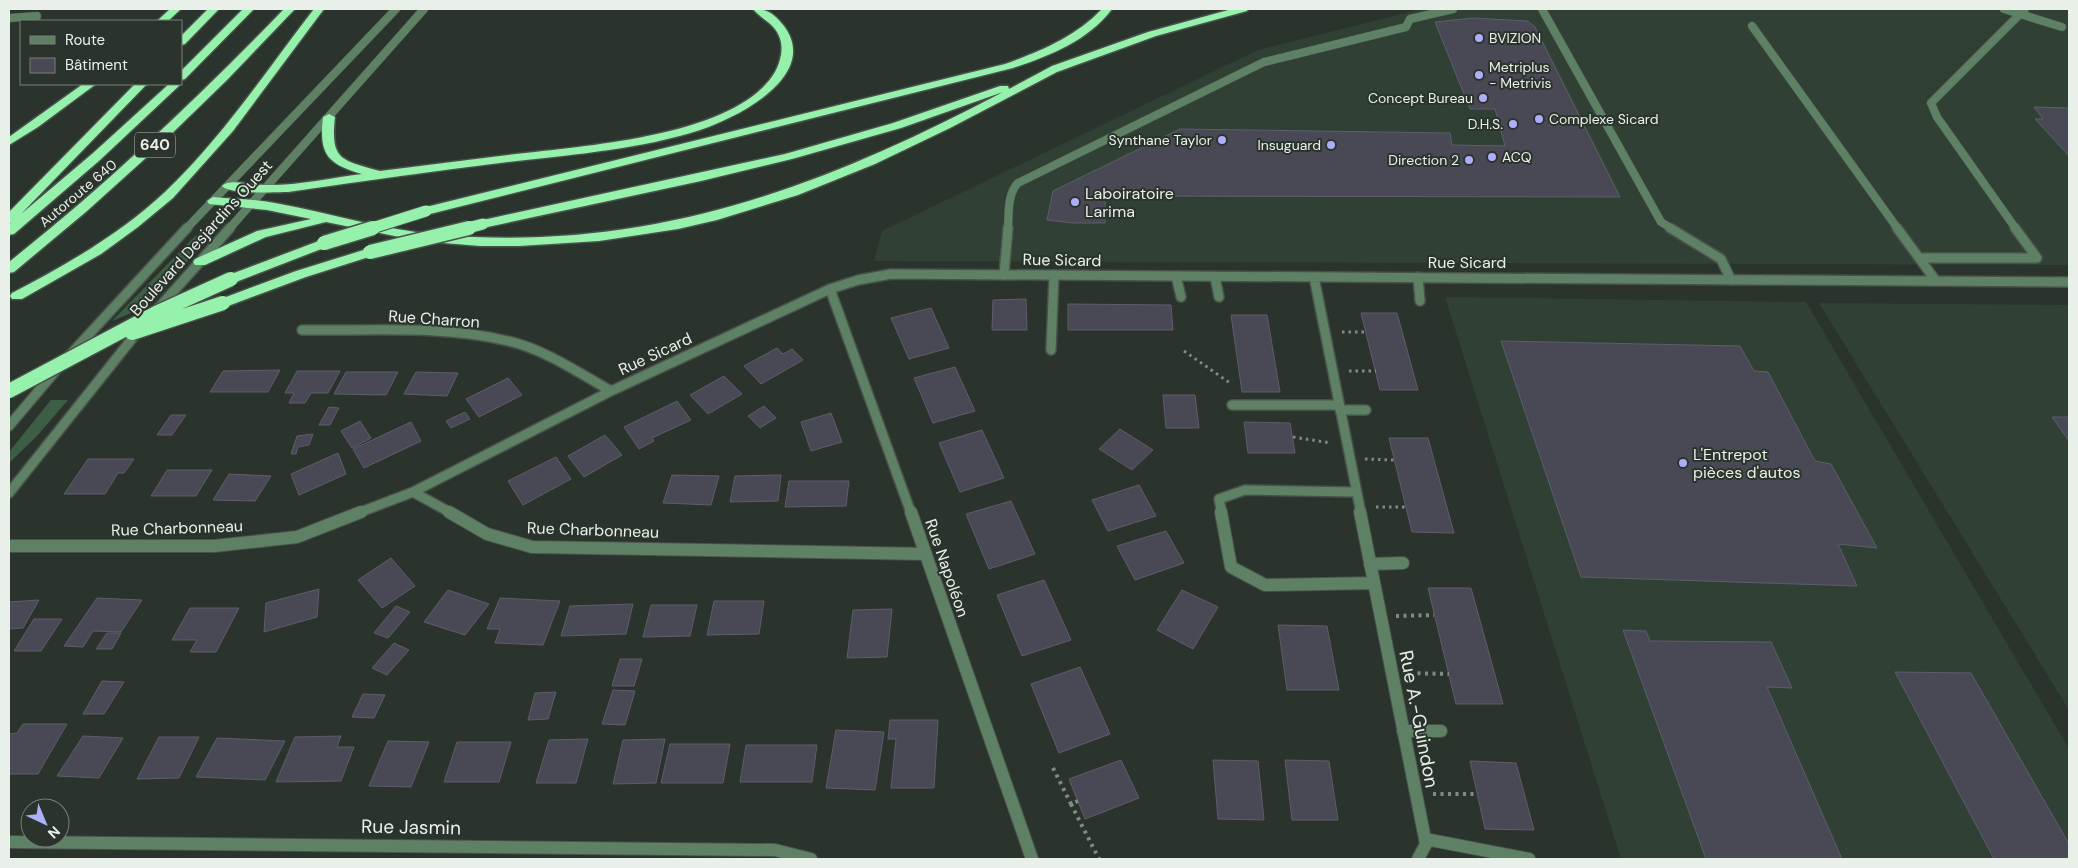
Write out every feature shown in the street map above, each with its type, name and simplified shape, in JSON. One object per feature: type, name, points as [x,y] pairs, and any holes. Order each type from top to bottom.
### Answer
[{"type":"highway","points":[[163,20],[176,9]]},
{"type":"highway","points":[[182,41],[214,9]]},
{"type":"highway","points":[[182,76],[249,9]]},
{"type":"highway","name":"Autoroute 640","points":[[9,269],[90,203],[149,151],[204,98],[290,9]]},
{"type":"highway","points":[[17,296],[96,251],[127,230],[168,195],[219,140],[319,9]]},
{"type":"highway","points":[[228,186],[265,189],[636,141],[681,132],[718,120],[754,100],[769,86],[784,66],[787,47],[784,35],[777,24],[758,9]]},
{"type":"highway","points":[[9,391],[156,313],[231,279],[324,243],[426,211],[1009,66],[1065,43],[1087,28],[1107,9]]},
{"type":"highway","points":[[86,349],[370,252],[484,224],[728,171],[831,146],[943,110],[1152,34],[1243,9]]},
{"type":"highway","points":[[213,201],[275,207],[326,220],[437,239],[490,242],[582,238],[668,226],[753,206],[832,177],[977,112],[1056,68]]},
{"type":"highway","points":[[9,142],[89,85]]},
{"type":"highway","points":[[9,219],[140,85]]},
{"type":"highway","name":"Autoroute 640","points":[[9,231],[96,158],[174,85]]},
{"type":"highway","points":[[329,117],[327,143],[332,156],[380,175]]},
{"type":"highway","points":[[200,262],[262,234],[326,220]]},
{"type":"street","name":"Boulevard Desjardins Ouest","points":[[9,426],[87,333],[396,9]]},
{"type":"street","name":"Boulevard Desjardins Ouest","points":[[9,493],[144,324],[424,9]]},
{"type":"street","points":[[1004,275],[1010,194],[1018,183],[1264,62],[1406,26],[1410,19],[1453,9]]},
{"type":"street","points":[[1542,9],[1661,222],[1720,259],[1731,280]]},
{"type":"street","points":[[2004,9],[2023,11],[2062,27]]},
{"type":"street","points":[[1920,258],[2037,258],[1937,117],[1932,103],[2023,11]]},
{"type":"street","points":[[9,18],[37,16]]},
{"type":"street","points":[[1752,26],[1936,281]]},
{"type":"street","name":"Rue Sicard","points":[[412,492],[612,391],[830,289],[858,280],[891,274],[2069,282]]},
{"type":"street","points":[[1051,350],[1054,275]]},
{"type":"street","points":[[1176,276],[1181,297]]},
{"type":"street","points":[[1215,277],[1219,297]]},
{"type":"street","points":[[1418,277],[1420,301]]},
{"type":"street","name":"Rue A.-Guindon","points":[[1314,278],[1425,839]]},
{"type":"street","name":"Rue Napoléon","points":[[830,289],[926,554],[1032,859]]},
{"type":"street","name":"Rue Charron","points":[[302,330],[450,332],[509,341],[556,360],[612,391]]},
{"type":"street","points":[[1232,405],[1366,410]]},
{"type":"street","points":[[1356,492],[1245,490],[1219,499],[1220,514],[1231,566],[1265,585],[1374,583]]},
{"type":"street","name":"Rue Charbonneau","points":[[9,546],[214,546],[297,536],[412,492],[487,534],[532,547],[926,554]]},
{"type":"street","points":[[1370,564],[1404,563]]},
{"type":"street","points":[[1403,731],[1441,731]]},
{"type":"street","points":[[1418,859],[1426,844],[1425,839],[1530,859]]},
{"type":"street","name":"Rue Jasmin","points":[[9,842],[728,855],[775,850],[811,859]]},
{"type":"path","points":[[1324,332],[1366,332]]},
{"type":"path","points":[[1184,351],[1230,383]]},
{"type":"path","points":[[1332,371],[1376,371]]},
{"type":"path","points":[[1293,437],[1347,445]]},
{"type":"path","points":[[1350,460],[1394,460]]},
{"type":"path","points":[[1359,508],[1406,507]]},
{"type":"path","points":[[1381,617],[1434,615]]},
{"type":"path","points":[[1392,673],[1449,674]]},
{"type":"path","points":[[1053,768],[1099,859]]},
{"type":"path","points":[[1416,794],[1477,794]]},
{"type":"path","points":[[1071,804],[1078,801]]},
{"type":"shaded area","points":[[1422,9],[2069,9],[2069,265],[874,261],[882,231],[1258,50]]},
{"type":"shaded area","points":[[1445,297],[1806,302],[2069,749],[2069,859],[1621,859]]},
{"type":"shaded area","points":[[1819,303],[2069,305],[2069,710]]},
{"type":"green space","points":[[225,214],[229,215],[148,306],[112,321],[192,239]]},
{"type":"green space","points":[[51,400],[68,400],[36,437],[9,463],[9,452]]},
{"type":"building","name":"Complexe Sicard","points":[[1473,18],[1528,21],[1535,27],[1620,197],[1105,196],[1105,223],[1073,223],[1047,220],[1053,191],[1180,129],[1450,133],[1452,145],[1505,146],[1495,109],[1470,109],[1435,22]]},
{"type":"building","points":[[2034,107],[2069,108],[2069,156],[2035,119],[2043,119]]},
{"type":"building","points":[[1026,299],[1027,330],[992,330],[993,300]]},
{"type":"building","points":[[1068,304],[1171,305],[1173,330],[1068,330]]},
{"type":"building","points":[[931,308],[949,348],[909,359],[891,318]]},
{"type":"building","points":[[1361,313],[1397,313],[1418,390],[1380,390]]},
{"type":"building","points":[[1231,315],[1267,315],[1280,392],[1242,392]]},
{"type":"building","name":"L'Entrepot pièces d'autos","points":[[1501,341],[1740,346],[1754,371],[1768,372],[1815,461],[1831,464],[1877,548],[1838,544],[1857,586],[1581,577]]},
{"type":"building","points":[[777,348],[783,354],[792,349],[803,360],[761,384],[744,366]]},
{"type":"building","points":[[955,367],[975,411],[933,423],[914,378]]},
{"type":"building","points":[[280,370],[268,392],[210,392],[223,371]]},
{"type":"building","points":[[297,371],[340,371],[328,393],[311,393],[305,403],[289,403],[294,393],[285,393]]},
{"type":"building","points":[[346,372],[398,372],[386,395],[334,394]]},
{"type":"building","points":[[416,372],[458,373],[447,396],[404,394]]},
{"type":"building","points":[[724,376],[742,394],[708,414],[690,395]]},
{"type":"building","points":[[508,378],[522,395],[479,417],[466,399]]},
{"type":"building","points":[[1163,395],[1195,395],[1199,428],[1166,428]]},
{"type":"building","points":[[677,401],[691,420],[652,438],[654,441],[639,449],[624,427]]},
{"type":"building","points":[[764,406],[776,418],[760,428],[748,416]]},
{"type":"building","points":[[329,407],[339,408],[330,425],[319,425]]},
{"type":"building","points":[[465,412],[470,419],[451,428],[446,421]]},
{"type":"building","points":[[831,413],[842,442],[811,451],[801,422]]},
{"type":"building","points":[[171,415],[186,415],[172,435],[157,435]]},
{"type":"building","points":[[2052,417],[2069,417],[2069,441]]},
{"type":"building","points":[[360,421],[371,438],[352,448],[341,431]]},
{"type":"building","points":[[411,422],[421,441],[364,468],[353,449]]},
{"type":"building","points":[[1244,422],[1290,423],[1295,453],[1248,453]]},
{"type":"building","points":[[1120,429],[1153,450],[1132,470],[1099,449]]},
{"type":"building","points":[[982,430],[1004,478],[960,492],[939,443]]},
{"type":"building","points":[[313,434],[309,445],[298,447],[296,454],[291,454],[297,436]]},
{"type":"building","points":[[605,435],[622,455],[584,477],[568,456]]},
{"type":"building","points":[[1389,438],[1428,438],[1454,533],[1412,532]]},
{"type":"building","points":[[338,453],[346,474],[299,495],[291,474]]},
{"type":"building","points":[[556,457],[571,479],[523,505],[508,481]]},
{"type":"building","points":[[88,459],[134,459],[124,473],[118,473],[105,494],[64,494]]},
{"type":"building","points":[[167,470],[212,470],[196,496],[151,496]]},
{"type":"building","points":[[229,474],[271,476],[255,501],[213,500]]},
{"type":"building","points":[[672,475],[719,476],[711,505],[663,503]]},
{"type":"building","points":[[781,475],[778,501],[730,502],[735,476]]},
{"type":"building","points":[[789,481],[849,481],[846,506],[785,507]]},
{"type":"building","points":[[1139,485],[1156,516],[1108,531],[1092,500]]},
{"type":"building","points":[[1011,501],[1035,554],[989,569],[966,514]]},
{"type":"building","points":[[1166,531],[1184,563],[1135,580],[1117,546]]},
{"type":"building","points":[[391,558],[415,586],[382,608],[358,580]]},
{"type":"building","points":[[1044,580],[1071,640],[1022,656],[997,595]]},
{"type":"building","points":[[1428,588],[1471,588],[1503,704],[1456,704]]},
{"type":"building","points":[[319,589],[317,617],[264,632],[266,603]]},
{"type":"building","points":[[448,590],[489,604],[465,635],[424,622]]},
{"type":"building","points":[[1182,590],[1218,607],[1193,649],[1157,630]]},
{"type":"building","points":[[97,598],[142,600],[121,632],[93,631],[83,647],[64,646]]},
{"type":"building","points":[[500,598],[560,601],[543,645],[495,643],[500,629],[487,629]]},
{"type":"building","points":[[39,600],[23,628],[9,629],[9,602]]},
{"type":"building","points":[[714,601],[764,601],[759,634],[707,635]]},
{"type":"building","points":[[633,604],[626,634],[561,636],[570,606]]},
{"type":"building","points":[[651,605],[697,605],[690,636],[643,637]]},
{"type":"building","points":[[396,606],[410,612],[388,638],[374,633]]},
{"type":"building","points":[[190,608],[239,608],[216,652],[190,652],[197,640],[172,640]]},
{"type":"building","points":[[892,609],[887,657],[847,658],[853,610]]},
{"type":"building","points":[[34,619],[62,619],[41,651],[14,651]]},
{"type":"building","points":[[1278,625],[1327,626],[1339,690],[1287,690]]},
{"type":"building","points":[[1623,630],[1646,631],[1650,641],[1771,642],[1792,688],[1767,687],[1842,859],[1706,859]]},
{"type":"building","points":[[107,633],[121,633],[112,649],[96,649]]},
{"type":"building","points":[[394,643],[409,650],[387,675],[372,668]]},
{"type":"building","points":[[620,659],[642,659],[634,686],[612,686]]},
{"type":"building","points":[[1080,667],[1110,734],[1059,753],[1031,684]]},
{"type":"building","points":[[1895,672],[1971,673],[2069,844],[2069,859],[1994,859]]},
{"type":"building","points":[[102,681],[124,682],[104,714],[83,714]]},
{"type":"building","points":[[613,690],[635,691],[625,725],[602,724]]},
{"type":"building","points":[[556,692],[548,719],[528,720],[535,693]]},
{"type":"building","points":[[363,694],[385,695],[374,718],[352,717]]},
{"type":"building","points":[[890,720],[938,720],[934,788],[891,788],[896,739],[888,739]]},
{"type":"building","points":[[23,724],[67,724],[38,774],[9,774],[9,734],[17,733]]},
{"type":"building","points":[[836,730],[884,732],[875,790],[826,788]]},
{"type":"building","points":[[83,736],[123,738],[99,778],[57,776]]},
{"type":"building","points":[[341,736],[337,747],[354,747],[341,781],[276,782],[295,737]]},
{"type":"building","points":[[159,737],[199,737],[179,778],[137,779]]},
{"type":"building","points":[[217,738],[285,741],[265,780],[196,777]]},
{"type":"building","points":[[588,739],[576,783],[536,783],[549,740]]},
{"type":"building","points":[[665,739],[656,783],[613,784],[623,740]]},
{"type":"building","points":[[388,741],[429,742],[411,787],[369,786]]},
{"type":"building","points":[[457,742],[511,742],[499,782],[444,782]]},
{"type":"building","points":[[670,744],[730,744],[723,783],[661,783]]},
{"type":"building","points":[[746,745],[817,745],[812,782],[740,782]]},
{"type":"building","points":[[1121,760],[1139,798],[1085,819],[1069,779]]},
{"type":"building","points":[[1213,760],[1258,761],[1264,820],[1218,819]]},
{"type":"building","points":[[1285,760],[1329,761],[1338,820],[1292,820]]},
{"type":"building","points":[[1470,761],[1516,763],[1534,830],[1485,829]]},
{"type":"place","name":"BVIZION","points":[[1479,38]]},
{"type":"place","name":"Metriplus - Metrivis","points":[[1479,75]]},
{"type":"place","name":"Concept Bureau","points":[[1483,98]]},
{"type":"place","name":"Complexe Sicard","points":[[1539,119]]},
{"type":"place","name":"D.H.S.","points":[[1513,124]]},
{"type":"place","name":"Synthane Taylor","points":[[1222,140]]},
{"type":"place","name":"Insuguard","points":[[1331,145]]},
{"type":"place","name":"ACQ","points":[[1492,157]]},
{"type":"place","name":"Direction 2","points":[[1469,160]]},
{"type":"place","name":"Laboiratoire Larima","points":[[1075,202]]},
{"type":"place","name":"L'Entrepot pièces d'autos","points":[[1683,463]]}]
